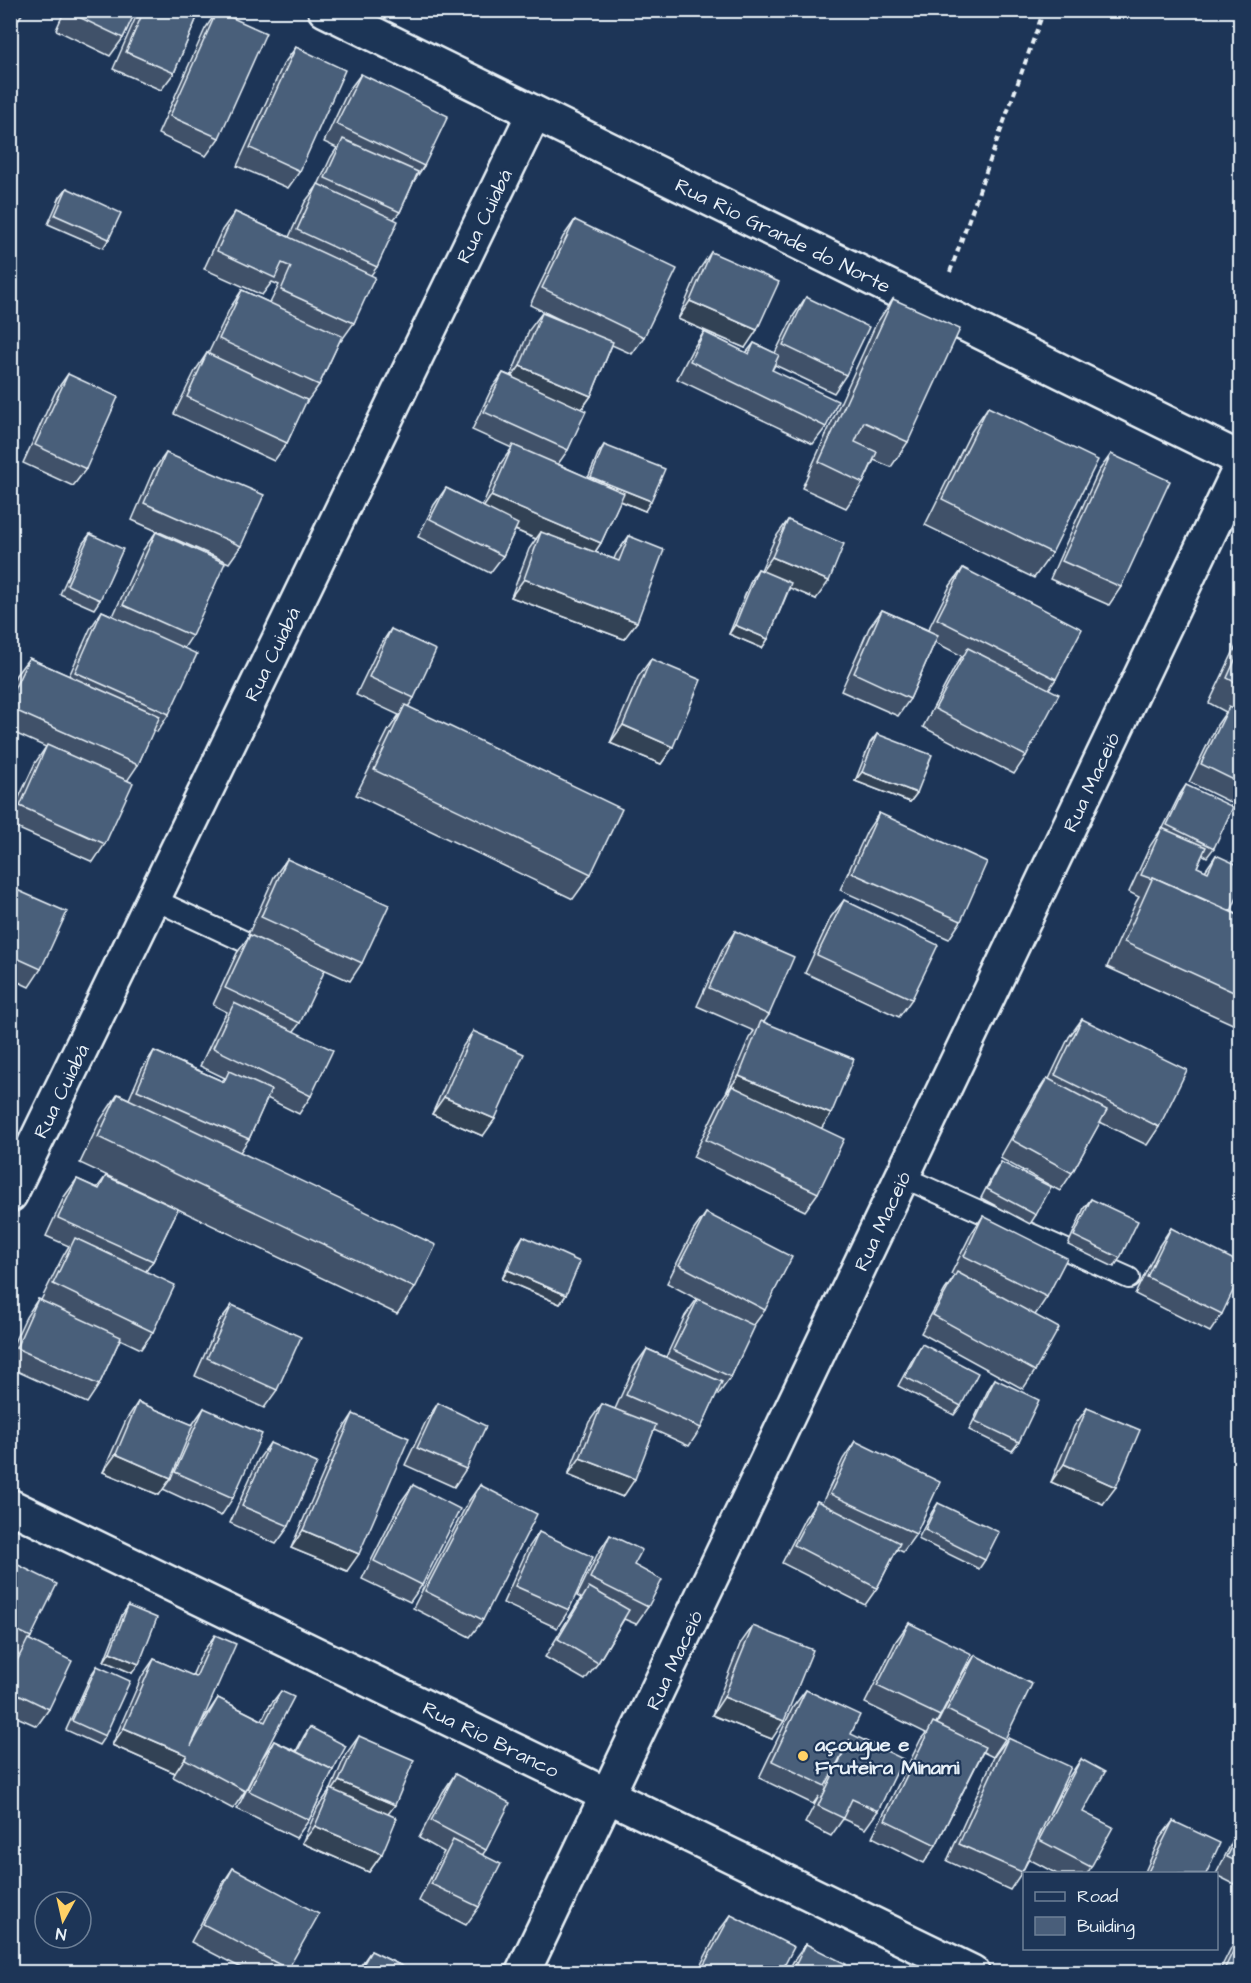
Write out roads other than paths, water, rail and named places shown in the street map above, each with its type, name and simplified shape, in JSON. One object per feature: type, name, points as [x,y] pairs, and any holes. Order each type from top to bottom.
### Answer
[{"type":"street","name":"Rua Rio Grande do Norte","points":[[325,10],[1240,459]]},
{"type":"street","name":"Rua Cuiabá","points":[[10,1195],[534,113]]},
{"type":"street","name":"Rua Maceió","points":[[523,1972],[609,1796],[1240,468]]},
{"type":"street","name":"Rua Rio Branco","points":[[10,1506],[972,1972]]},
{"type":"lane","points":[[153,899],[287,960]]},
{"type":"lane","points":[[903,1177],[1129,1278]]},
{"type":"place","name":"açougue e Fruteira Minami","points":[[803,1756]]}]
